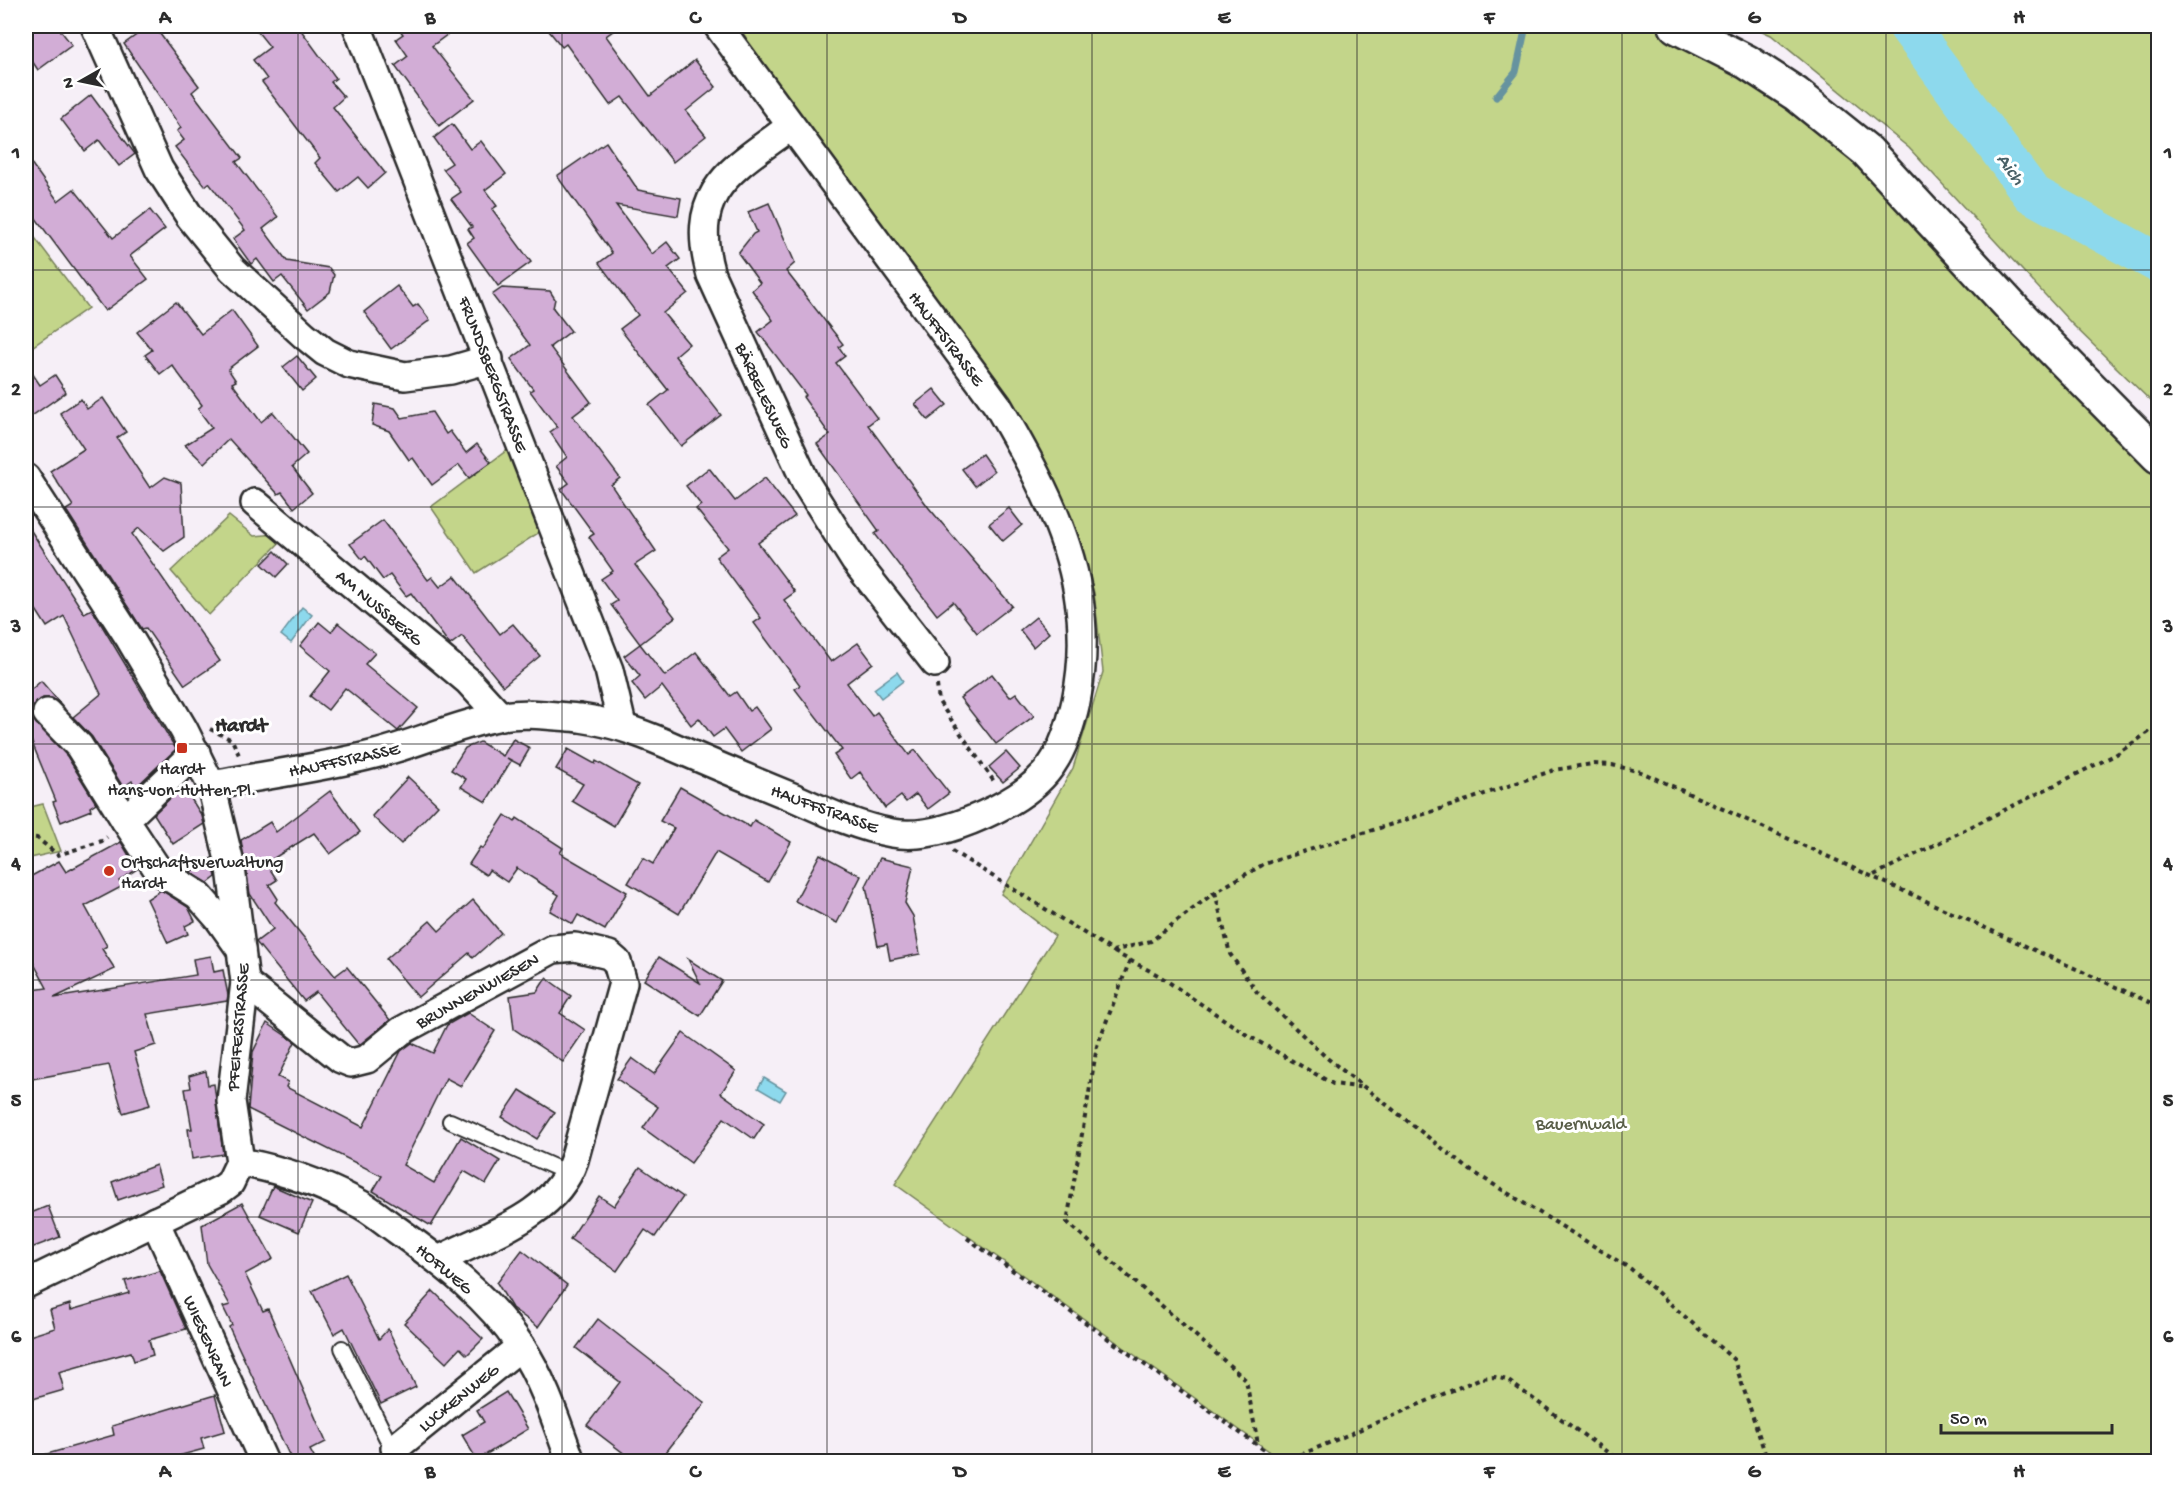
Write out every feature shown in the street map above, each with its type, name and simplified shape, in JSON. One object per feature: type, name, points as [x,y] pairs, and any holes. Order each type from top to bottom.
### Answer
[{"type":"main road","points":[[1676,26],[1747,62],[1796,94],[1867,151],[2014,310],[2158,456]]},
{"type":"street","points":[[95,26],[159,169],[190,217],[232,269],[304,335],[325,352],[349,364],[405,376],[451,370],[489,359]]},
{"type":"street","name":"FRUNDSBERGSTRASSE","points":[[357,26],[609,670],[622,725]]},
{"type":"street","name":"HAUFFSTRASSE","points":[[211,785],[371,755],[500,716],[579,718],[622,725],[835,815],[893,833],[924,833],[980,817],[1008,802],[1034,784],[1056,761],[1070,728],[1080,681],[1083,633],[1075,571],[1059,521],[1032,464],[998,406],[717,26]]},
{"type":"street","name":"BÄRBELESWEG","points":[[790,126],[730,171],[712,197],[705,220],[703,246],[711,274],[807,485],[855,561],[935,663]]},
{"type":"street","name":"PFEIFERSTRASSE","points":[[26,478],[130,639],[196,752],[211,785],[231,868],[243,954],[245,982],[231,1101],[240,1161]]},
{"type":"street","name":"AM NUSSBERG","points":[[255,503],[468,681],[500,716]]},
{"type":"street","points":[[47,713],[79,746],[158,870],[198,895],[219,919],[243,954]]},
{"type":"street","points":[[125,820],[196,752]]},
{"type":"street","name":"BRUNNENWIESEN","points":[[245,982],[341,1059],[351,1063],[367,1059],[401,1031],[469,997],[544,952],[562,947],[575,947],[609,956],[617,962],[623,983],[570,1174],[549,1200],[530,1214],[439,1260]]},
{"type":"street","points":[[26,1284],[222,1189],[233,1177],[240,1161]]},
{"type":"street","name":"HOFWEG","points":[[240,1161],[274,1168],[357,1202],[439,1260],[494,1312],[521,1346],[540,1383],[571,1461]]},
{"type":"street","name":"WIESENRAIN","points":[[155,1221],[264,1461]]},
{"type":"street","name":"LUCKENWEG","points":[[395,1448],[521,1346]]},
{"type":"lane","points":[[450,1121],[570,1174]]},
{"type":"lane","points":[[342,1348],[386,1437],[395,1448]]},
{"type":"path","points":[[2152,26],[2158,30]]},
{"type":"path","points":[[935,663],[939,702],[1008,802]]},
{"type":"path","points":[[1873,875],[2115,754],[2158,726]]},
{"type":"path","points":[[1113,951],[1151,941],[1215,892],[1264,864],[1450,806],[1554,770],[1592,764],[1612,765],[1641,772],[1873,875],[1959,917],[2158,1006]]},
{"type":"path","points":[[26,837],[37,838],[58,855],[102,841],[125,820]]},
{"type":"path","points":[[924,833],[1040,908],[1158,975],[1247,1035],[1334,1084],[1367,1088]]},
{"type":"path","points":[[1215,892],[1230,954],[1257,992],[1328,1058],[1470,1170],[1631,1269],[1734,1360],[1768,1461]]},
{"type":"path","points":[[1130,960],[1097,1046],[1066,1222],[1246,1380],[1258,1444]]},
{"type":"path","points":[[967,1238],[1283,1461],[1481,1378],[1495,1377],[1507,1380],[1621,1461]]},
{"type":"green space","name":"Bauernwald","points":[[739,26],[1648,26],[1706,52],[1834,139],[2105,423],[2158,473],[2158,1461],[1283,1461],[895,1184],[1055,936],[1001,894],[1073,768],[1103,672],[1094,593],[1070,519],[1043,459],[1002,393],[776,89]]},
{"type":"green space","points":[[1751,26],[2158,26],[2158,408],[2072,324],[1909,148],[1771,35]]},
{"type":"green space","points":[[26,226],[88,308],[26,351]]},
{"type":"green space","points":[[510,448],[543,530],[476,573],[431,507]]},
{"type":"green space","points":[[229,516],[254,536],[277,534],[283,539],[209,615],[171,571]]},
{"type":"green space","points":[[43,804],[61,851],[26,859],[26,808]]},
{"type":"water","points":[[302,607],[312,615],[291,643],[281,635]]},
{"type":"water","points":[[897,672],[903,681],[881,698],[874,689]]},
{"type":"water","points":[[764,1078],[786,1091],[780,1101],[758,1088]]},
{"type":"building","points":[[26,26],[57,26],[72,45],[38,70],[26,52]]},
{"type":"building","points":[[149,26],[154,26],[199,86],[192,92],[242,158],[236,162],[278,217],[263,229],[287,261],[329,268],[334,275],[330,292],[308,309],[282,276],[274,282],[257,259],[251,264],[233,239],[245,230],[209,183],[205,186],[175,147],[184,140],[177,131],[181,128],[124,44]]},
{"type":"building","points":[[253,26],[298,26],[336,78],[331,82],[344,97],[333,107],[385,173],[368,188],[358,177],[339,192],[315,163],[320,158],[262,82],[267,79],[253,60],[270,47]]},
{"type":"building","points":[[396,26],[459,26],[432,46],[474,99],[439,126],[395,66],[408,56],[396,39],[403,34]]},
{"type":"building","points":[[545,26],[620,26],[606,36],[650,96],[695,60],[716,87],[686,111],[706,136],[673,162],[622,97],[610,105],[566,44],[562,47]]},
{"type":"building","points":[[91,95],[135,154],[119,166],[99,140],[85,151],[61,119]]},
{"type":"building","points":[[452,124],[470,149],[481,141],[506,174],[485,190],[497,206],[492,209],[531,262],[498,286],[467,243],[474,238],[468,229],[472,227],[451,199],[461,192],[443,169],[452,163],[434,138]]},
{"type":"building","points":[[606,142],[638,190],[681,198],[678,216],[616,205],[652,254],[667,242],[680,259],[668,268],[688,293],[663,313],[689,344],[675,356],[721,415],[681,446],[649,405],[668,390],[620,329],[638,315],[599,263],[612,253],[557,176]]},
{"type":"building","points":[[26,156],[58,201],[74,189],[113,238],[150,210],[165,229],[130,256],[148,279],[105,311],[26,205]]},
{"type":"building","points":[[769,203],[795,263],[786,271],[843,344],[839,347],[845,356],[836,363],[877,418],[868,425],[929,508],[1012,606],[977,633],[953,602],[937,615],[875,534],[879,531],[817,444],[830,435],[803,397],[806,395],[758,332],[773,320],[752,290],[760,283],[738,253],[757,232],[748,212]]},
{"type":"building","points":[[397,286],[413,307],[418,304],[430,320],[391,349],[364,312]]},
{"type":"building","points":[[502,288],[550,291],[555,299],[553,308],[571,331],[550,347],[591,402],[573,416],[620,478],[611,485],[656,551],[635,565],[675,617],[640,644],[611,605],[617,601],[601,579],[613,571],[589,537],[594,534],[561,489],[569,483],[556,466],[567,457],[550,432],[557,427],[530,391],[533,389],[511,359],[530,345],[492,295]]},
{"type":"building","points":[[176,302],[201,334],[232,310],[258,346],[228,369],[236,381],[232,383],[261,422],[273,412],[307,454],[292,467],[312,493],[294,508],[282,492],[278,494],[229,439],[204,463],[185,445],[212,428],[198,409],[202,405],[172,365],[160,374],[145,355],[152,350],[137,332]]},
{"type":"building","points":[[297,356],[316,379],[302,391],[283,367]]},
{"type":"building","points":[[26,364],[40,385],[55,375],[66,392],[26,420]]},
{"type":"building","points":[[934,389],[947,405],[928,420],[915,404]]},
{"type":"building","points":[[103,398],[126,432],[117,438],[150,488],[165,477],[181,483],[184,537],[164,551],[139,528],[132,534],[220,661],[185,685],[146,628],[142,629],[66,510],[73,506],[50,471],[84,449],[60,413],[81,399],[87,409]]},
{"type":"building","points":[[375,404],[395,408],[402,418],[432,412],[446,434],[450,431],[466,453],[477,444],[491,462],[469,478],[459,465],[432,485],[413,458],[409,460],[389,431],[372,425]]},
{"type":"building","points":[[982,454],[994,471],[975,486],[962,469]]},
{"type":"building","points":[[709,468],[735,501],[765,478],[795,516],[758,543],[795,592],[784,600],[831,662],[858,643],[873,663],[847,683],[872,716],[877,712],[909,755],[915,750],[949,793],[928,809],[916,794],[906,802],[901,796],[885,808],[860,772],[851,779],[834,755],[842,750],[795,689],[800,685],[754,623],[761,618],[716,557],[728,548],[696,509],[701,505],[686,486]]},
{"type":"building","points":[[1009,508],[1022,525],[1003,541],[989,524]]},
{"type":"building","points":[[383,520],[428,580],[432,577],[440,587],[455,576],[500,634],[513,624],[540,656],[503,686],[462,636],[450,645],[411,593],[406,596],[390,575],[383,580],[365,556],[362,559],[350,544]]},
{"type":"building","points":[[26,523],[84,613],[92,609],[176,749],[136,787],[132,781],[123,787],[92,737],[73,717],[101,694],[64,616],[47,627],[33,605],[26,610]]},
{"type":"building","points":[[275,551],[288,564],[276,577],[262,564]]},
{"type":"building","points":[[1036,617],[1049,633],[1033,647],[1020,630]]},
{"type":"building","points":[[319,622],[331,632],[338,623],[375,653],[365,664],[418,708],[398,731],[345,688],[328,710],[310,696],[330,671],[300,646]]},
{"type":"building","points":[[640,644],[665,676],[696,652],[730,696],[736,692],[749,711],[755,707],[771,729],[741,752],[724,729],[713,737],[699,718],[691,725],[662,686],[645,700],[632,683],[640,676],[624,656]]},
{"type":"building","points":[[992,674],[1010,697],[1016,693],[1034,716],[996,744],[960,698]]},
{"type":"building","points":[[41,681],[65,709],[52,698],[43,698],[32,708],[32,717],[67,756],[96,803],[90,807],[91,810],[61,822],[53,802],[56,801],[26,728],[26,694]]},
{"type":"building","points":[[513,739],[530,748],[520,765],[507,758],[511,761],[486,802],[461,787],[466,779],[451,770],[465,748],[480,742],[503,756]]},
{"type":"building","points":[[568,749],[595,764],[596,761],[638,785],[614,826],[572,801],[583,784],[556,769]]},
{"type":"building","points":[[1006,752],[1020,768],[1003,782],[989,767]]},
{"type":"building","points":[[408,777],[438,805],[401,844],[372,816]]},
{"type":"building","points":[[183,786],[202,816],[204,824],[173,844],[154,814]]},
{"type":"building","points":[[680,787],[750,827],[754,820],[791,842],[768,882],[716,852],[679,914],[628,883],[643,858],[653,864],[674,828],[660,821]]},
{"type":"building","points":[[330,791],[360,832],[330,854],[314,833],[266,863],[277,880],[269,885],[278,899],[275,902],[335,976],[347,967],[390,1020],[359,1045],[316,992],[304,1001],[256,942],[273,929],[250,894],[241,840],[270,822],[276,832]]},
{"type":"building","points":[[505,815],[515,822],[517,818],[563,848],[560,853],[627,892],[605,930],[578,915],[573,924],[550,911],[559,895],[517,868],[507,882],[489,870],[486,875],[469,864],[480,847],[483,849]]},
{"type":"building","points":[[121,842],[137,869],[119,881],[123,886],[85,906],[107,946],[102,949],[115,969],[54,998],[196,975],[193,959],[211,956],[214,972],[223,970],[228,995],[227,1001],[147,1014],[156,1045],[134,1052],[150,1105],[123,1113],[109,1065],[26,1080],[26,991],[47,988],[26,949],[26,879],[59,861],[66,872]]},
{"type":"building","points":[[820,854],[861,876],[837,923],[795,901]]},
{"type":"building","points":[[212,858],[216,877],[208,883],[190,872]]},
{"type":"building","points":[[880,858],[913,866],[905,903],[913,916],[920,954],[890,960],[887,944],[878,946],[866,886]]},
{"type":"building","points":[[161,890],[188,907],[195,921],[185,926],[188,934],[168,943],[147,899]]},
{"type":"building","points":[[473,900],[501,933],[473,958],[469,953],[418,997],[386,959],[430,921],[439,931]]},
{"type":"building","points":[[659,957],[700,983],[688,959],[722,981],[700,1016],[644,980]]},
{"type":"building","points":[[546,978],[571,996],[560,1013],[585,1030],[563,1062],[514,1029],[510,996],[537,992]]},
{"type":"building","points":[[468,1013],[495,1031],[461,1086],[446,1078],[403,1165],[434,1183],[461,1137],[500,1161],[486,1184],[464,1171],[431,1226],[373,1191],[382,1176],[248,1109],[253,1052],[267,1023],[295,1042],[278,1077],[288,1082],[286,1087],[363,1127],[401,1051],[412,1043],[433,1053],[447,1025]]},
{"type":"building","points":[[683,1033],[736,1071],[721,1093],[764,1124],[754,1139],[724,1118],[691,1163],[643,1128],[658,1107],[617,1079],[632,1058],[654,1074]]},
{"type":"building","points":[[206,1071],[208,1085],[214,1084],[223,1154],[192,1159],[188,1129],[192,1129],[185,1089],[191,1088],[189,1076]]},
{"type":"building","points":[[520,1090],[555,1112],[537,1139],[502,1117]]},
{"type":"building","points":[[156,1165],[162,1185],[118,1200],[112,1182]]},
{"type":"building","points":[[640,1167],[683,1197],[655,1237],[645,1230],[617,1271],[570,1239],[599,1196],[614,1206]]},
{"type":"building","points":[[273,1186],[312,1203],[299,1232],[260,1215]]},
{"type":"building","points":[[242,1203],[273,1259],[245,1274],[263,1311],[268,1309],[326,1442],[310,1450],[316,1461],[292,1461],[229,1327],[232,1325],[223,1307],[230,1305],[207,1264],[202,1225]]},
{"type":"building","points":[[48,1206],[60,1237],[26,1250],[26,1215]]},
{"type":"building","points":[[522,1250],[567,1285],[538,1327],[512,1308],[497,1283]]},
{"type":"building","points":[[160,1271],[186,1329],[149,1340],[153,1355],[134,1361],[131,1352],[59,1372],[64,1390],[26,1401],[26,1337],[55,1328],[50,1310],[70,1304],[71,1310],[129,1293],[125,1281]]},
{"type":"building","points":[[346,1274],[379,1339],[388,1329],[416,1387],[381,1404],[344,1328],[334,1334],[312,1291]]},
{"type":"building","points":[[433,1291],[483,1339],[467,1355],[460,1348],[446,1363],[404,1323]]},
{"type":"building","points":[[598,1319],[705,1403],[659,1461],[634,1461],[587,1425],[620,1382],[576,1348]]},
{"type":"building","points":[[506,1392],[528,1429],[477,1460],[462,1435],[484,1422],[477,1410]]},
{"type":"building","points":[[215,1395],[225,1431],[201,1438],[204,1449],[167,1459],[166,1455],[144,1461],[41,1461],[40,1456],[114,1435],[112,1426]]},
{"type":"waterway","points":[[943,30],[947,26]]},
{"type":"waterway","points":[[1496,97],[1516,72],[1526,26]]},
{"type":"waterway","name":"Aich","points":[[1908,26],[2032,194],[2158,263]]},
{"type":"place","name":"Hardt Hans-von-Hutten-Pl.","points":[[182,748]]},
{"type":"place","name":"Ortschaftsverwaltung Hardt","points":[[109,871]]},
{"type":"district","name":"Hardt","points":[[241,724]]}]
